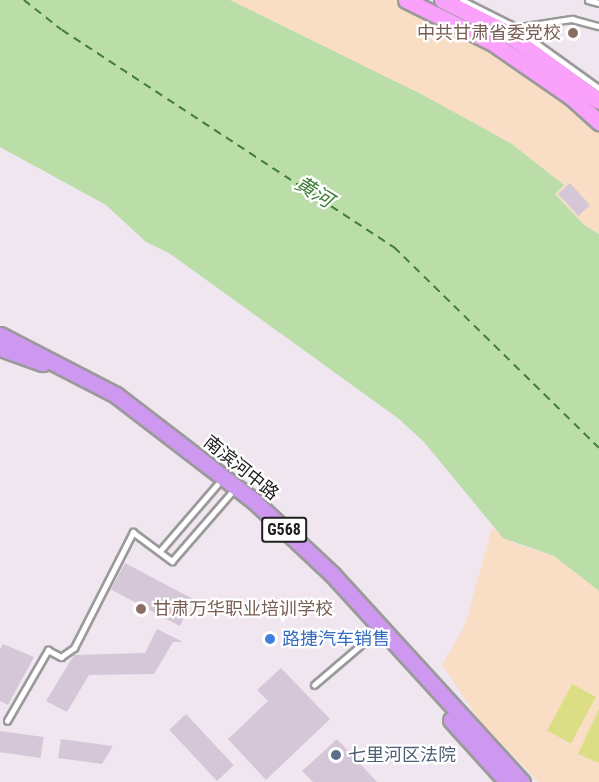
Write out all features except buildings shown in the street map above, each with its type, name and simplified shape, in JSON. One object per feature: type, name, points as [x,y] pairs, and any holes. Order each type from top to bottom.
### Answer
[{"type":"highway","name":"南滨河中路","points":[[0,334],[116,395],[254,501],[332,574],[522,782]]},
{"type":"highway","name":"南滨河中路","points":[[0,348],[52,367],[78,381],[231,494],[324,578],[507,782]]},
{"type":"main road","points":[[406,0],[493,43],[571,97],[599,122]]},
{"type":"main road","points":[[442,0],[508,29],[599,101]]},
{"type":"lane","points":[[462,0],[599,88]]},
{"type":"lane","points":[[588,0],[599,3]]},
{"type":"lane","points":[[508,29],[572,20],[599,27]]},
{"type":"lane","points":[[160,551],[217,485]]},
{"type":"lane","points":[[7,721],[48,650],[61,657],[74,648],[133,532],[172,561],[231,494]]},
{"type":"lane","points":[[314,686],[374,634]]},
{"type":"shaded area","points":[[230,0],[406,0],[446,18],[599,122],[599,234],[584,225],[555,194],[564,185],[512,144],[423,95]]},
{"type":"shaded area","points":[[492,528],[516,544],[554,556],[599,591],[599,782],[539,782],[482,724],[442,665],[465,625]]},
{"type":"shaded area","points":[[572,684],[596,697],[571,743],[547,731]]},
{"type":"shaded area","points":[[599,709],[599,763],[578,754]]},
{"type":"water","name":"黄河","points":[[0,0],[230,0],[423,95],[512,144],[564,185],[555,194],[584,225],[599,234],[599,591],[554,556],[503,538],[424,442],[399,419],[169,253],[146,242],[106,205],[0,147]]},
{"type":"ferry route","points":[[24,0],[62,30],[394,247],[599,448]]},
{"type":"place","name":"中共甘肃省委党校","points":[[573,33]]},
{"type":"place","name":"甘肃万华职业培训学校","points":[[141,609]]},
{"type":"place","name":"路捷汽车销售","points":[[270,639]]},
{"type":"place","name":"七里河区法院","points":[[336,755]]}]
